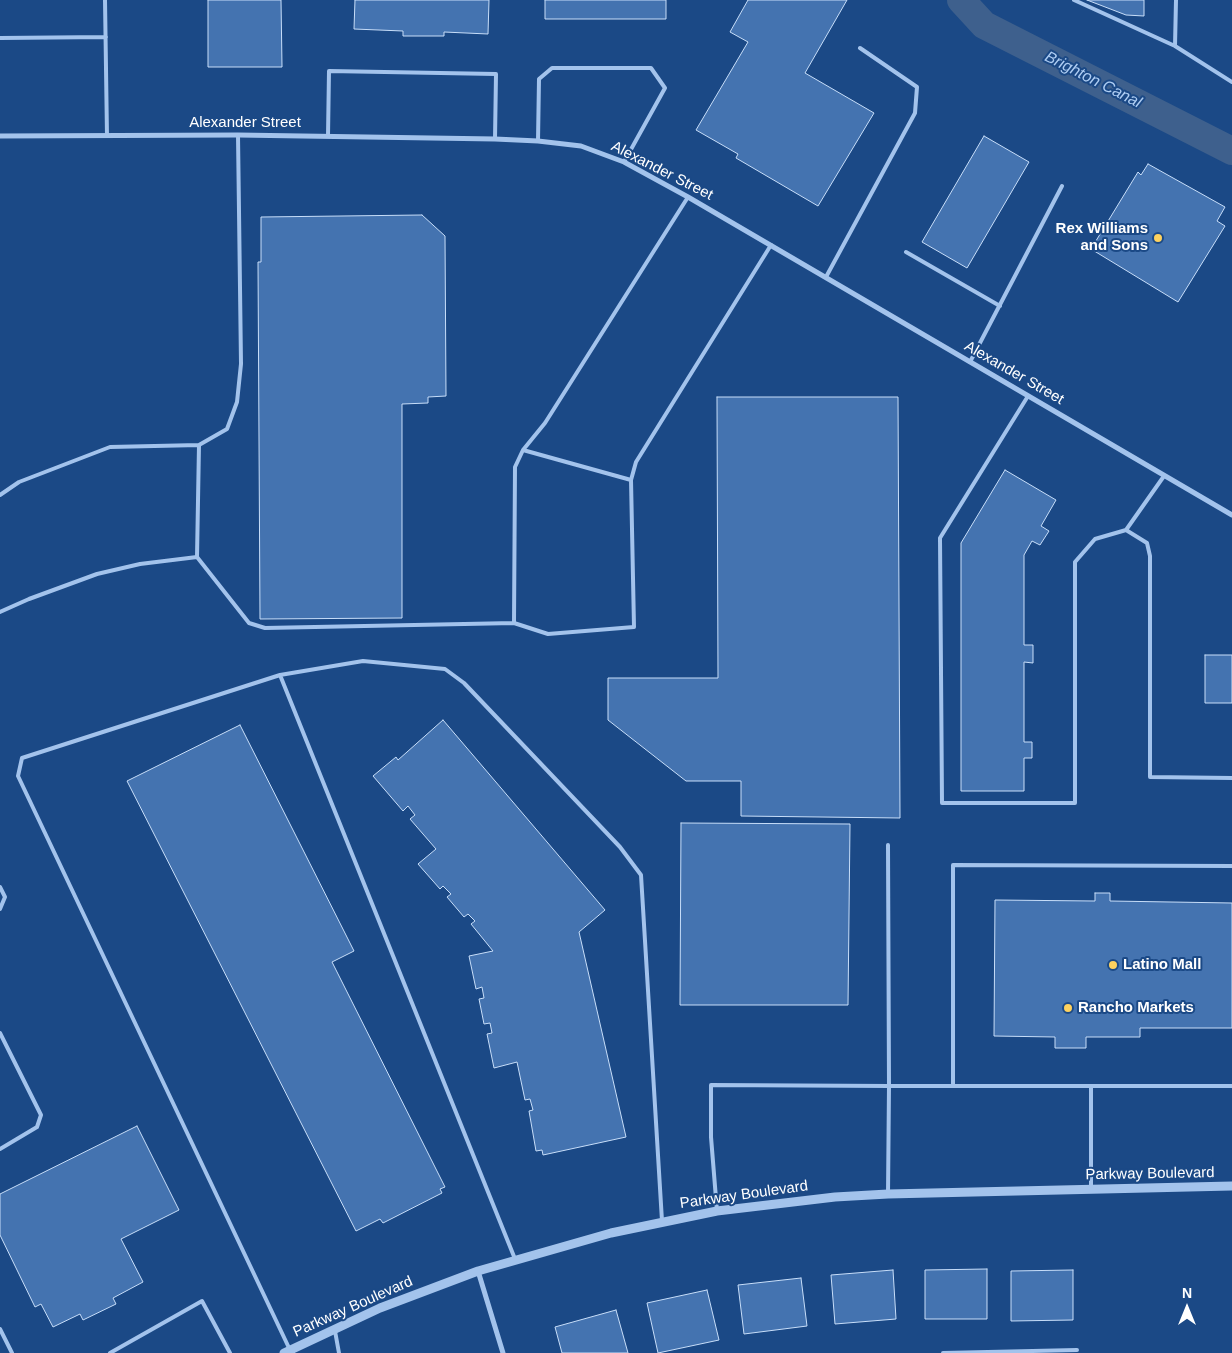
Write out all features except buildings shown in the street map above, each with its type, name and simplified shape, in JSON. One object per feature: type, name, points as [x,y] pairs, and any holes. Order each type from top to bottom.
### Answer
[{"type":"street","name":"Alexander Street","points":[[0,136],[328,136],[538,140],[581,146],[624,162],[688,197],[1232,515]]},
{"type":"street","name":"Parkway Boulevard","points":[[287,1352],[335,1328],[426,1289],[478,1270],[611,1233],[717,1211],[834,1197],[888,1194],[1232,1186]]},
{"type":"street","points":[[478,1270],[503,1353]]},
{"type":"lane","points":[[106,0],[107,136]]},
{"type":"lane","points":[[1074,0],[1175,46],[1232,82]]},
{"type":"lane","points":[[1175,46],[1176,0]]},
{"type":"lane","points":[[0,38],[106,37]]},
{"type":"lane","points":[[826,278],[915,113],[917,87],[860,48]]},
{"type":"lane","points":[[538,140],[539,79],[552,68],[652,68],[665,88],[624,162]]},
{"type":"lane","points":[[328,136],[329,71],[496,74],[495,139]]},
{"type":"lane","points":[[0,495],[19,482],[110,447],[200,445],[227,429],[237,402],[241,364],[238,135]]},
{"type":"lane","points":[[970,362],[1062,186]]},
{"type":"lane","points":[[514,623],[515,467],[523,450],[545,423],[688,197]]},
{"type":"lane","points":[[200,445],[198,556],[249,623],[265,628],[514,623],[548,634],[634,627],[631,480],[636,462],[771,245]]},
{"type":"lane","points":[[906,252],[1000,306]]},
{"type":"lane","points":[[1028,396],[940,538],[942,803],[1074,803],[1075,562],[1094,540],[1126,530],[1164,476]]},
{"type":"lane","points":[[523,450],[631,480]]},
{"type":"lane","points":[[1126,530],[1147,543],[1150,556],[1150,777],[1232,778]]},
{"type":"lane","points":[[0,612],[29,598],[97,574],[140,564],[198,556]]},
{"type":"lane","points":[[287,1352],[18,776],[22,758],[280,675],[362,661],[445,669],[464,683],[620,847],[642,875],[662,1222]]},
{"type":"lane","points":[[280,675],[515,1259]]},
{"type":"lane","points":[[888,845],[890,1086],[888,1194]]},
{"type":"lane","points":[[953,1086],[953,865],[1232,866]]},
{"type":"lane","points":[[0,887],[5,897],[0,909]]},
{"type":"lane","points":[[0,1033],[41,1115],[37,1127],[0,1149]]},
{"type":"lane","points":[[717,1211],[711,1137],[711,1086],[1232,1086]]},
{"type":"lane","points":[[1090,1086],[1091,1190]]},
{"type":"lane","points":[[110,1353],[202,1301],[230,1353]]},
{"type":"lane","points":[[335,1328],[339,1353]]},
{"type":"lane","points":[[0,1329],[12,1353]]},
{"type":"lane","points":[[942,1353],[1077,1350]]},
{"type":"waterway","name":"Brighton Canal","points":[[961,0],[984,25],[1232,151]]},
{"type":"place","name":"Rex Williams and Sons","points":[[1158,238]]},
{"type":"place","name":"Latino Mall","points":[[1113,965]]},
{"type":"place","name":"Rancho Markets","points":[[1068,1008]]}]
